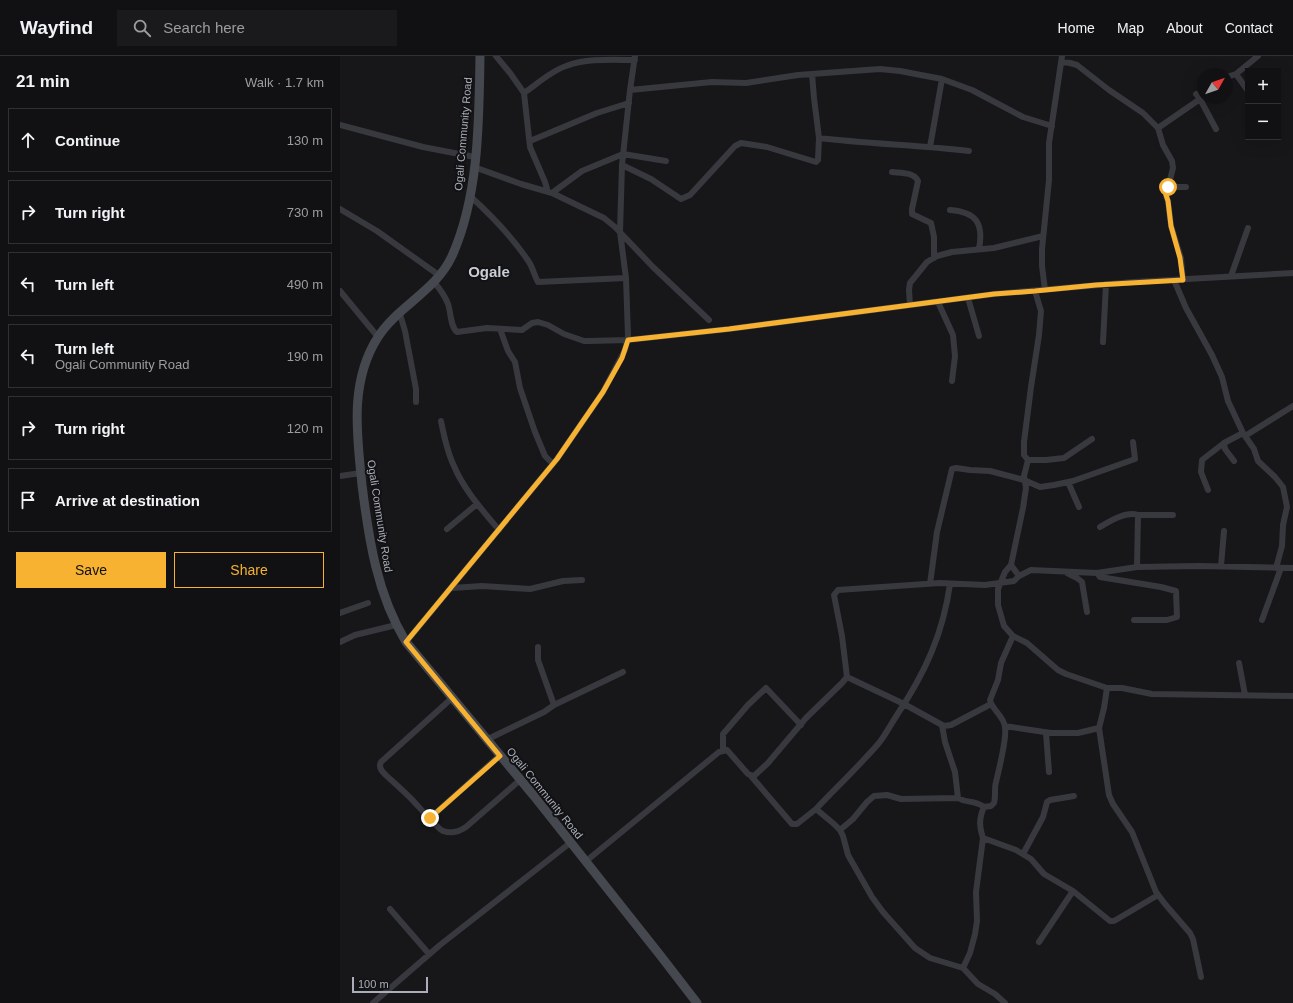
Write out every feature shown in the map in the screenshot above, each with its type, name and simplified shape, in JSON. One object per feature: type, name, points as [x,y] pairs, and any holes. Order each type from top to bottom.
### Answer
[{"type":"street","name":"Ogali Community Road","points":[[480,56],[474,167],[470,196],[460,236],[451,258],[437,279],[383,330],[378,337],[365,363],[358,393],[357,431],[361,473],[370,542],[375,566],[380,587],[396,625],[406,642],[570,842],[697,1003]]},
{"type":"street","points":[[496,56],[524,93],[532,152],[550,192]]},
{"type":"street","points":[[1233,75],[1258,56]]},
{"type":"street","points":[[406,642],[553,464],[603,392],[622,358],[628,340],[626,278],[620,232],[622,154],[635,58],[600,58],[565,66],[524,93]]},
{"type":"street","points":[[1045,290],[1042,266],[1043,236],[1049,180],[1048,156],[1062,59],[1077,65],[1109,90],[1144,113],[1158,128],[1163,145],[1172,161],[1173,168],[1166,195],[1171,226],[1180,258],[1183,280]]},
{"type":"street","points":[[630,90],[712,82],[746,83],[788,76],[880,69],[900,71],[942,79],[972,90],[1023,117],[1052,126]]},
{"type":"street","points":[[622,165],[651,179],[681,200],[690,195],[736,146],[741,143],[767,147],[814,162],[818,160],[820,138],[812,74]]},
{"type":"street","points":[[1236,74],[1245,87]]},
{"type":"street","points":[[930,147],[942,79]]},
{"type":"street","points":[[1158,128],[1197,99]]},
{"type":"street","points":[[530,141],[597,113],[629,103]]},
{"type":"street","points":[[1203,104],[1216,129]]},
{"type":"street","points":[[340,125],[424,147],[475,157]]},
{"type":"street","points":[[820,138],[858,143],[969,151]]},
{"type":"street","points":[[550,192],[582,171],[622,154],[666,161]]},
{"type":"street","points":[[474,167],[521,184],[550,192],[604,218],[616,226],[653,267],[709,320]]},
{"type":"street","points":[[892,172],[911,174],[917,177],[918,187],[912,214],[931,223],[934,237],[934,258]]},
{"type":"street","points":[[1168,187],[1186,187]]},
{"type":"street","points":[[470,196],[523,254],[531,265],[538,282],[626,278]]},
{"type":"street","points":[[340,210],[377,230],[437,279],[445,296],[455,330],[457,332],[487,328],[522,330],[532,323],[538,322],[548,325],[564,334],[589,342],[628,340],[729,329],[994,294],[1106,284],[1293,273]]},
{"type":"street","points":[[950,210],[962,212],[976,218],[980,232],[979,249]]},
{"type":"street","points":[[1231,276],[1248,228]]},
{"type":"street","points":[[910,305],[910,283],[927,262],[937,256],[952,252],[994,248],[1043,236]]},
{"type":"street","points":[[1174,280],[1186,308],[1212,355],[1222,377],[1228,402],[1244,434],[1254,449],[1258,461],[1283,487],[1287,508],[1283,525],[1279,568],[1262,620]]},
{"type":"street","points":[[1103,342],[1106,284]]},
{"type":"street","points":[[340,291],[378,337]]},
{"type":"street","points":[[1035,291],[1041,311],[1024,442],[1024,455],[1028,460],[1024,480],[1026,488],[1011,565],[1005,572],[998,589],[999,608],[1004,626],[1013,636],[1027,643],[1058,670],[1107,688],[1122,688],[1152,694],[1293,696]]},
{"type":"street","points":[[968,298],[979,336]]},
{"type":"street","points":[[938,302],[953,335],[955,356],[952,381]]},
{"type":"street","points":[[400,314],[405,331],[416,389],[416,402]]},
{"type":"street","points":[[500,329],[508,351],[514,362],[520,388],[535,432],[545,456],[553,464]]},
{"type":"street","points":[[1208,490],[1201,472],[1202,460],[1224,443],[1244,434],[1293,406]]},
{"type":"street","points":[[441,421],[454,467],[477,504],[499,530]]},
{"type":"street","points":[[1028,460],[1064,458],[1092,439]]},
{"type":"street","points":[[930,584],[937,532],[952,469],[956,468],[990,471],[1024,480],[1040,487],[1054,486],[1135,459],[1133,442]]},
{"type":"street","points":[[1224,443],[1225,449],[1234,461]]},
{"type":"street","points":[[340,476],[361,473]]},
{"type":"street","points":[[1068,482],[1079,508]]},
{"type":"street","points":[[447,529],[477,504]]},
{"type":"street","points":[[1100,527],[1112,520],[1133,513],[1138,515],[1173,516]]},
{"type":"street","points":[[1137,567],[1138,515]]},
{"type":"street","points":[[1221,566],[1224,531]]},
{"type":"street","points":[[1011,565],[1019,576]]},
{"type":"street","points":[[847,677],[843,643],[834,595],[838,590],[930,584],[984,586],[1014,581],[1019,576],[1031,570],[1097,573],[1137,567],[1221,566],[1293,568]]},
{"type":"street","points":[[1064,572],[1082,582],[1087,612]]},
{"type":"street","points":[[1097,573],[1100,577],[1161,587],[1176,591],[1177,617],[1166,620],[1134,620]]},
{"type":"street","points":[[452,588],[482,586],[530,589],[563,581],[582,580]]},
{"type":"street","points":[[585,862],[717,753],[723,750],[727,750],[732,754],[792,824],[797,824],[816,809],[878,743],[904,704],[932,654],[948,602],[950,584]]},
{"type":"street","points":[[340,613],[368,603]]},
{"type":"street","points":[[340,642],[355,635],[396,625]]},
{"type":"street","points":[[840,830],[853,819],[874,796],[887,795],[902,799],[958,798],[963,801],[978,802],[984,807],[991,806],[994,803],[996,783],[1003,751],[1005,726],[990,700],[998,680],[1001,663],[1013,636]]},
{"type":"street","points":[[538,647],[538,660],[554,705]]},
{"type":"street","points":[[1239,662],[1245,695]]},
{"type":"street","points":[[486,740],[623,672]]},
{"type":"street","points":[[847,677],[904,704],[942,725],[947,726],[991,704]]},
{"type":"street","points":[[751,776],[754,776],[768,763],[801,725],[847,677]]},
{"type":"street","points":[[723,750],[723,734],[748,705],[766,688],[801,725]]},
{"type":"street","points":[[1107,688],[1099,728],[1110,798],[1132,832],[1158,895],[1193,939],[1201,977]]},
{"type":"street","points":[[452,698],[380,765],[380,768],[385,775],[443,831],[456,832],[462,830],[520,780]]},
{"type":"street","points":[[942,725],[945,742],[954,772],[958,798]]},
{"type":"street","points":[[1005,726],[1046,733],[1072,733],[1099,728]]},
{"type":"street","points":[[1046,733],[1049,772]]},
{"type":"street","points":[[430,818],[500,756]]},
{"type":"street","points":[[1023,854],[1043,817],[1047,802],[1050,800],[1074,796]]},
{"type":"street","points":[[963,968],[976,934],[976,892],[983,838],[980,815],[984,807]]},
{"type":"street","points":[[816,809],[840,830],[848,855],[872,897],[889,919],[920,952],[941,962],[963,968],[978,984],[996,994],[1005,1003]]},
{"type":"street","points":[[983,838],[1008,846],[1023,854],[1034,862],[1044,874],[1073,891],[1112,922],[1158,895]]},
{"type":"street","points":[[373,1003],[429,954],[570,842]]},
{"type":"street","points":[[1039,942],[1073,891]]},
{"type":"street","points":[[390,909],[429,954]]},
{"type":"district","name":"Ogale","points":[[489,272]]},
{"type":"route","points":[[430,818],[500,756],[406,642],[557,459],[603,392],[622,358],[628,340],[729,329],[994,294],[1134,282],[1183,280],[1180,258],[1169,214],[1166,195],[1168,187]]}]
